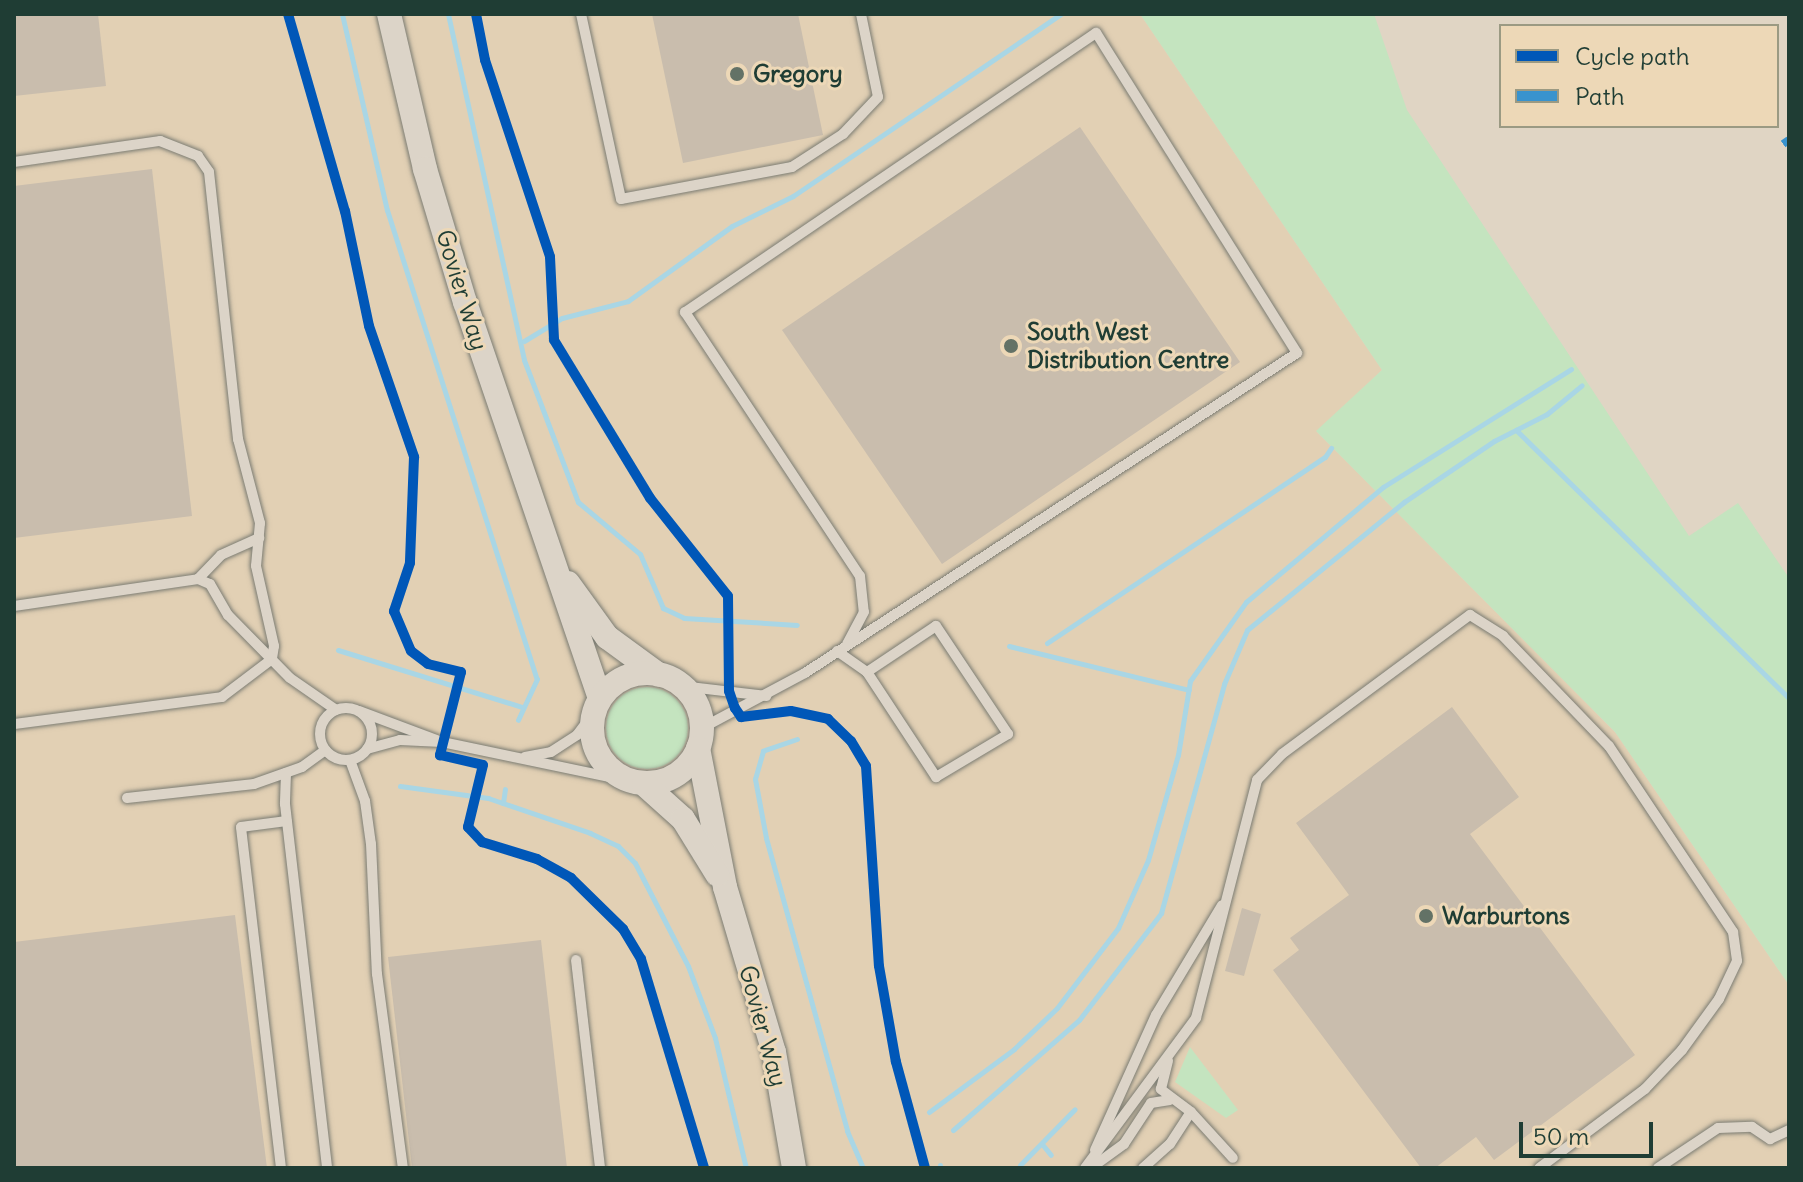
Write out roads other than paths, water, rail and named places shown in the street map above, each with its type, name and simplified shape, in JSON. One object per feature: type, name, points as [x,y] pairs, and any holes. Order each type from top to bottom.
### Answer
[{"type":"street","name":"Govier Way","points":[[389,14],[434,199],[597,706]]},
{"type":"street","name":"Govier Way","points":[[552,562],[607,637],[659,675]]},
{"type":"street","points":[[659,675],[681,686],[692,698],[700,738],[677,774],[637,782],[602,762],[594,747],[597,706],[625,677],[659,675]]},
{"type":"street","name":"Govier Way","points":[[700,738],[725,887],[774,1052],[794,1168]]},
{"type":"street","name":"Govier Way","points":[[637,782],[683,819],[725,887]]},
{"type":"lane","points":[[581,14],[621,199],[792,167],[843,134],[878,97],[861,14]]},
{"type":"lane","points":[[700,738],[768,696],[1297,353],[1096,33],[685,312],[860,576],[864,612],[847,644]]},
{"type":"lane","points":[[14,162],[160,141],[198,156],[209,172],[220,232],[222,323],[236,425],[260,523],[256,566],[274,646],[272,659],[222,697],[14,724]]},
{"type":"lane","points":[[198,579],[221,555],[259,538]]},
{"type":"lane","points":[[14,606],[198,579],[210,584],[228,615],[272,659],[336,710],[359,711],[442,742],[637,782]]},
{"type":"lane","points":[[1085,1168],[1143,1084],[1168,1061],[1196,1018],[1257,780],[1282,754],[1470,615],[1503,636],[1609,746],[1733,932],[1737,961],[1719,999],[1682,1050],[1645,1089],[1539,1168]]},
{"type":"lane","points":[[837,651],[867,672],[936,777],[1008,734],[936,626],[867,672]]},
{"type":"lane","points":[[681,686],[768,696]]},
{"type":"lane","points":[[519,759],[551,752],[577,735],[597,706]]},
{"type":"lane","points":[[325,750],[321,727],[336,710]]},
{"type":"lane","points":[[359,711],[372,728],[367,749]]},
{"type":"lane","points":[[350,760],[367,749],[400,740],[442,742]]},
{"type":"lane","points":[[325,750],[350,760]]},
{"type":"lane","points":[[127,798],[254,784],[286,773],[325,750]]},
{"type":"lane","points":[[350,760],[369,830],[377,974],[403,1168]]},
{"type":"lane","points":[[286,773],[287,821],[327,1168]]},
{"type":"lane","points":[[281,1168],[241,827],[287,821]]},
{"type":"lane","points":[[1094,1155],[1156,1015],[1231,888]]},
{"type":"lane","points":[[576,960],[600,1168]]},
{"type":"lane","points":[[1168,1061],[1161,1089],[1170,1100],[1191,1112],[1233,1158]]},
{"type":"lane","points":[[1091,1168],[1124,1144],[1151,1103],[1170,1100]]},
{"type":"lane","points":[[1143,1168],[1170,1144],[1191,1112]]},
{"type":"lane","points":[[1658,1168],[1718,1128],[1752,1127],[1770,1139],[1789,1130]]},
{"type":"waterway","points":[[342,14],[387,210],[537,679],[518,720]]},
{"type":"waterway","points":[[448,14],[524,360],[578,502],[640,554],[663,608],[684,618],[797,625]]},
{"type":"waterway","points":[[524,341],[562,318],[628,301],[732,226],[793,196],[1061,14]]},
{"type":"waterway","points":[[929,1112],[1014,1049],[1057,1008],[1118,928],[1148,860],[1178,755],[1190,681],[1246,602],[1383,487],[1571,369]]},
{"type":"waterway","points":[[953,1130],[1079,1020],[1161,913],[1224,684],[1247,630],[1404,502],[1494,441],[1547,414],[1582,385]]},
{"type":"waterway","points":[[1516,430],[1789,698]]},
{"type":"waterway","points":[[1047,643],[1325,457],[1331,448]]},
{"type":"waterway","points":[[1009,646],[1189,690]]},
{"type":"waterway","points":[[338,650],[522,707]]},
{"type":"waterway","points":[[797,739],[763,751],[755,779],[766,838],[847,1131],[863,1168]]},
{"type":"waterway","points":[[400,786],[488,798],[590,833],[618,846],[635,863],[688,966],[715,1038],[746,1168]]},
{"type":"waterway","points":[[503,803],[505,789]]},
{"type":"waterway","points":[[1020,1165],[1075,1109]]},
{"type":"waterway","points":[[1042,1144],[1051,1155]]},
{"type":"place","name":"Gregory","points":[[737,74]]},
{"type":"place","name":"South West Distribution Centre","points":[[1011,346]]},
{"type":"place","name":"Warburtons","points":[[1426,916]]}]
